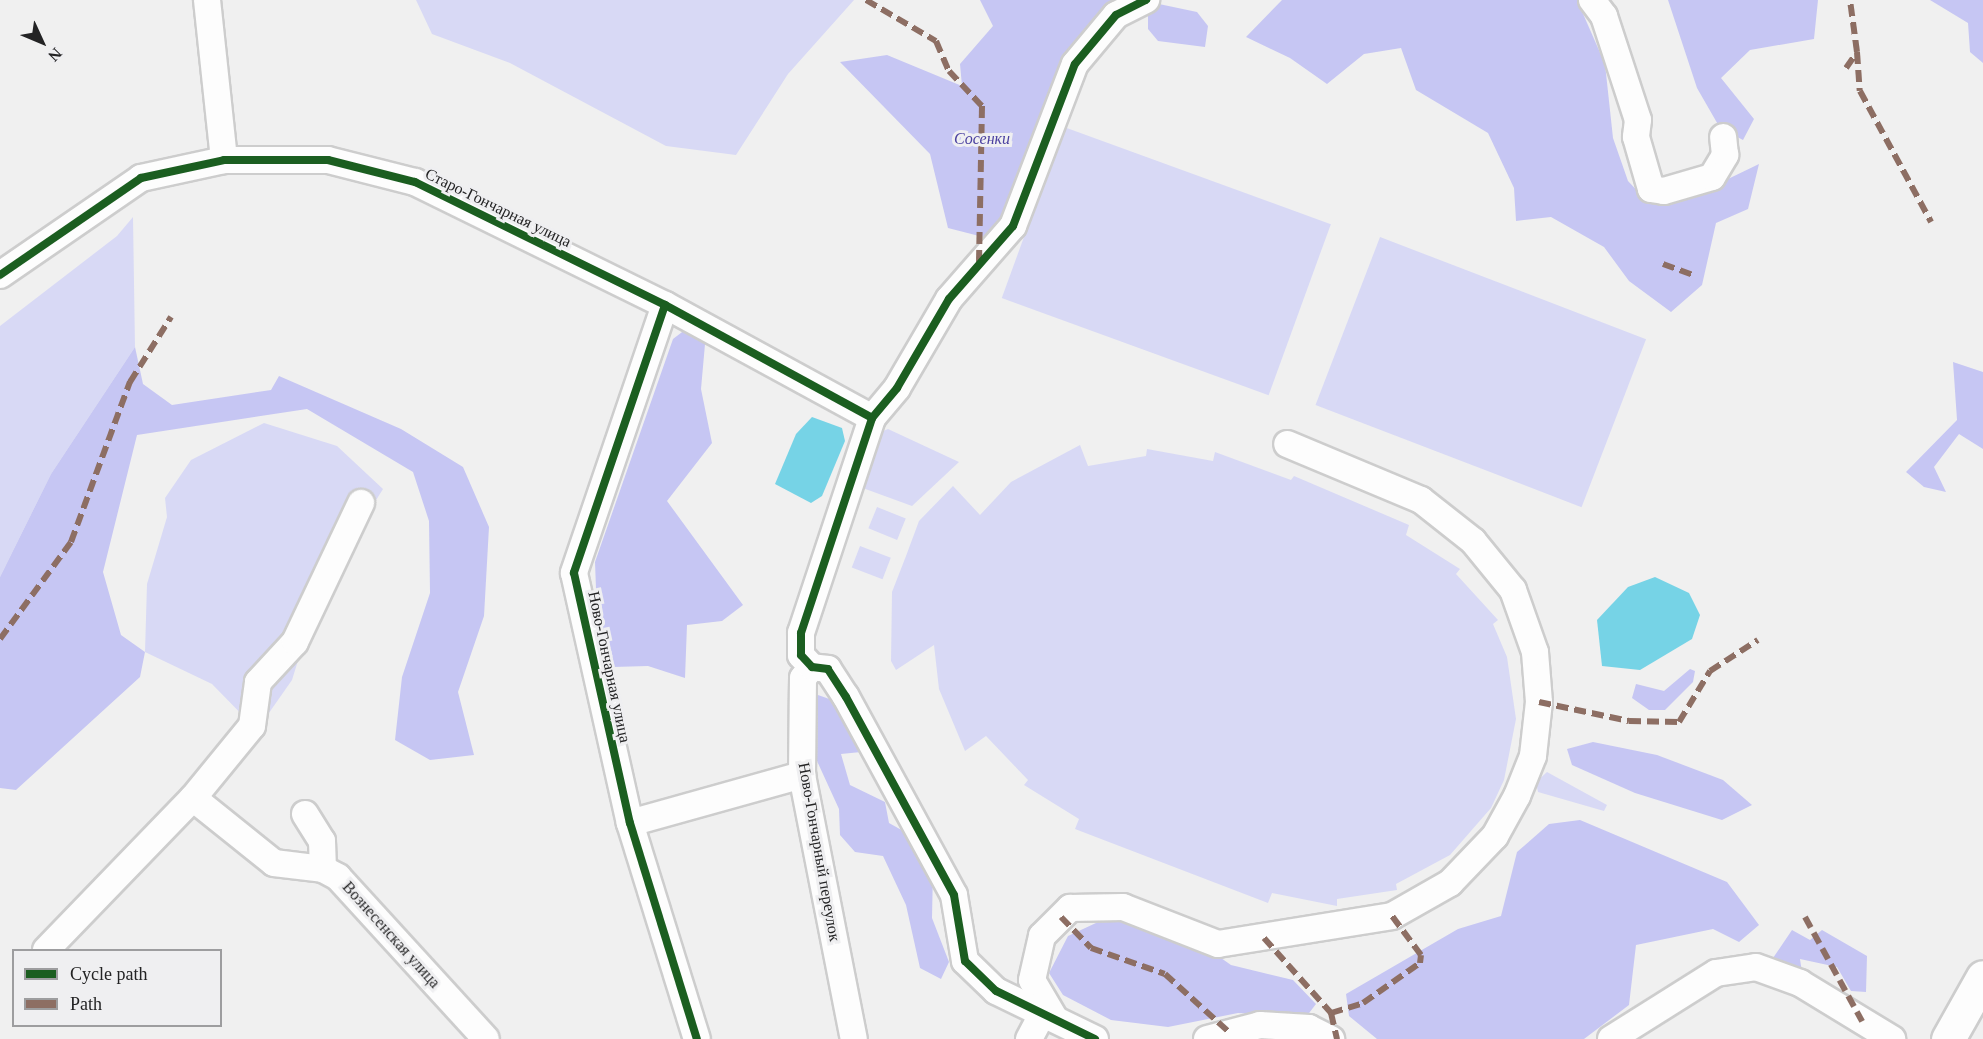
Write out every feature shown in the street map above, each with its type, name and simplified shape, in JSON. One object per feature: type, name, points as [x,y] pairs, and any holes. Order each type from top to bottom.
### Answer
[{"type":"main road","points":[[1948,1039],[1983,978]]},
{"type":"street","points":[[207,0],[224,160]]},
{"type":"street","points":[[1095,1039],[996,991],[965,961],[954,895],[929,844],[828,669],[812,668],[801,656],[801,633],[872,418],[897,388],[949,299],[1013,226],[1076,64],[1116,15],[1146,0]]},
{"type":"street","points":[[1592,0],[1604,16],[1638,120],[1636,137],[1651,189],[1664,191],[1712,177],[1725,156],[1723,137]]},
{"type":"street","name":"Старо-Гончарная улица","points":[[0,275],[141,178],[224,160],[328,160],[415,182],[666,304],[872,418]]},
{"type":"street","name":"Ново-Гончарная улица","points":[[666,304],[574,573],[630,823],[698,1039]]},
{"type":"street","points":[[1049,1016],[1032,980],[1042,936],[1070,908],[1123,907],[1218,944],[1392,916],[1450,883],[1495,836],[1517,796],[1533,756],[1539,702],[1535,652],[1513,590],[1473,541],[1421,500],[1287,444]]},
{"type":"street","points":[[48,949],[193,798],[252,726],[258,682],[295,642],[361,502]]},
{"type":"street","name":"Ново-Гончарный переулок","points":[[812,668],[803,678],[802,775],[854,1039]]},
{"type":"street","points":[[630,823],[802,775]]},
{"type":"street","name":"Вознесенская улица","points":[[193,798],[274,863],[323,869],[338,877],[486,1039]]},
{"type":"street","points":[[304,814],[322,842],[323,869]]},
{"type":"street","points":[[1611,1039],[1716,973],[1756,968],[1800,983],[1892,1039]]},
{"type":"street","points":[[1029,1039],[1049,1016]]},
{"type":"street","points":[[1207,1039],[1260,1025],[1309,1029],[1332,1039]]},
{"type":"shaded area","points":[[416,0],[854,0],[788,74],[736,155],[666,146],[510,63],[432,34]]},
{"type":"shaded area","points":[[1064,127],[1331,224],[1269,395],[1002,298]]},
{"type":"shaded area","points":[[133,217],[135,347],[51,474],[0,577],[0,326],[117,236]]},
{"type":"shaded area","points":[[1380,237],[1646,339],[1582,507],[1315,405]]},
{"type":"shaded area","points":[[812,417],[842,428],[845,441],[822,496],[811,503],[775,484],[796,434]]},
{"type":"shaded area","points":[[264,423],[337,446],[383,489],[320,590],[292,680],[257,730],[212,684],[145,652],[147,584],[167,517],[165,498],[191,460]]},
{"type":"shaded area","points":[[888,429],[959,462],[912,506],[860,487],[876,434]]},
{"type":"shaded area","points":[[1080,445],[1088,466],[1146,456],[1147,449],[1213,461],[1215,452],[1291,480],[1294,476],[1409,525],[1406,535],[1460,569],[1456,574],[1498,620],[1493,624],[1507,657],[1516,719],[1504,780],[1491,808],[1450,855],[1396,884],[1397,890],[1337,899],[1337,906],[1272,893],[1268,903],[1075,829],[1079,819],[1024,785],[1028,780],[986,736],[965,751],[939,689],[934,645],[896,670],[891,661],[892,592],[919,521],[953,486],[980,515],[1011,482]]},
{"type":"shaded area","points":[[877,507],[906,519],[897,540],[868,528]]},
{"type":"shaded area","points":[[860,546],[891,558],[883,579],[852,567]]},
{"type":"shaded area","points":[[1655,577],[1689,593],[1700,615],[1692,639],[1640,670],[1602,666],[1597,620],[1628,587]]},
{"type":"shaded area","points":[[1547,772],[1607,805],[1604,811],[1538,792],[1536,782]]},
{"type":"green space","name":"Сосенки","points":[[980,0],[1120,0],[1081,34],[1028,175],[987,238],[948,228],[930,154],[840,62],[887,55],[962,86],[960,64],[993,26]]},
{"type":"green space","points":[[1282,0],[1577,0],[1605,64],[1613,138],[1628,181],[1644,198],[1699,193],[1759,164],[1748,209],[1716,223],[1702,285],[1671,312],[1629,281],[1604,247],[1551,217],[1516,221],[1514,188],[1488,133],[1416,90],[1401,48],[1364,54],[1327,84],[1290,58],[1246,37]]},
{"type":"green space","points":[[1668,0],[1818,0],[1814,39],[1750,50],[1721,78],[1754,119],[1743,140],[1720,128],[1697,88]]},
{"type":"green space","points":[[1930,0],[1983,0],[1983,63],[1970,52],[1968,23]]},
{"type":"green space","points":[[1159,4],[1197,12],[1208,26],[1205,47],[1158,41],[1148,29],[1148,14]]},
{"type":"green space","points":[[690,326],[706,333],[701,389],[712,443],[667,501],[743,605],[722,621],[687,625],[685,678],[648,666],[613,667],[597,616],[595,562],[673,339]]},
{"type":"green space","points":[[135,347],[143,384],[172,405],[271,390],[279,376],[401,429],[463,467],[489,527],[484,616],[458,692],[474,755],[430,760],[395,740],[402,677],[430,593],[429,521],[413,472],[307,409],[137,435],[103,572],[121,635],[145,652],[140,677],[16,790],[0,788],[0,577],[51,474]]},
{"type":"green space","points":[[1953,362],[1983,372],[1983,449],[1959,434],[1934,467],[1946,492],[1924,487],[1906,472],[1957,420]]},
{"type":"green space","points":[[1690,669],[1695,671],[1693,682],[1665,710],[1649,710],[1632,698],[1636,684],[1664,691]]},
{"type":"green space","points":[[818,695],[835,701],[861,752],[841,754],[850,785],[885,802],[889,823],[914,837],[933,870],[932,918],[949,962],[941,979],[920,968],[906,905],[883,856],[855,852],[840,835],[839,809],[817,761]]},
{"type":"green space","points":[[1593,742],[1657,755],[1723,780],[1752,805],[1722,820],[1635,793],[1572,765],[1567,749]]},
{"type":"green space","points":[[1580,820],[1727,882],[1759,925],[1739,942],[1713,929],[1636,945],[1629,1005],[1584,1039],[1377,1039],[1349,1016],[1346,994],[1458,929],[1501,916],[1517,852],[1549,824]]},
{"type":"green space","points":[[1111,916],[1201,944],[1231,965],[1293,980],[1316,1004],[1306,1017],[1238,1013],[1168,1027],[1111,1020],[1063,995],[1049,973],[1068,936]]},
{"type":"green space","points":[[1792,930],[1810,940],[1822,930],[1867,956],[1866,992],[1851,991],[1837,967],[1800,959],[1803,979],[1785,973],[1773,958]]},
{"type":"marked path","points":[[866,0],[936,41],[949,71],[982,106],[979,264]]},
{"type":"marked path","points":[[1846,68],[1857,52],[1850,0]]},
{"type":"marked path","points":[[1857,52],[1860,91],[1931,222]]},
{"type":"marked path","points":[[1663,264],[1696,276]]},
{"type":"marked path","points":[[0,639],[71,542],[130,382],[171,317]]},
{"type":"marked path","points":[[1539,702],[1629,721],[1679,722],[1710,671],[1758,640]]},
{"type":"marked path","points":[[1331,1013],[1363,1003],[1420,963],[1421,955],[1392,916]]},
{"type":"marked path","points":[[1061,917],[1091,948],[1165,974],[1230,1033]]},
{"type":"marked path","points":[[1805,917],[1862,1021]]},
{"type":"marked path","points":[[1264,938],[1331,1013],[1337,1039]]},
{"type":"cycle path","points":[[1095,1039],[996,991],[965,961],[954,895],[846,697],[828,669],[812,667],[801,655],[801,633],[872,418],[897,388],[949,299],[1013,226],[1075,64],[1116,15],[1146,0]]},
{"type":"cycle path","points":[[0,275],[141,178],[224,160],[328,160],[415,182],[665,305],[872,418]]},
{"type":"cycle path","points":[[665,305],[574,573],[630,823],[697,1039]]}]
